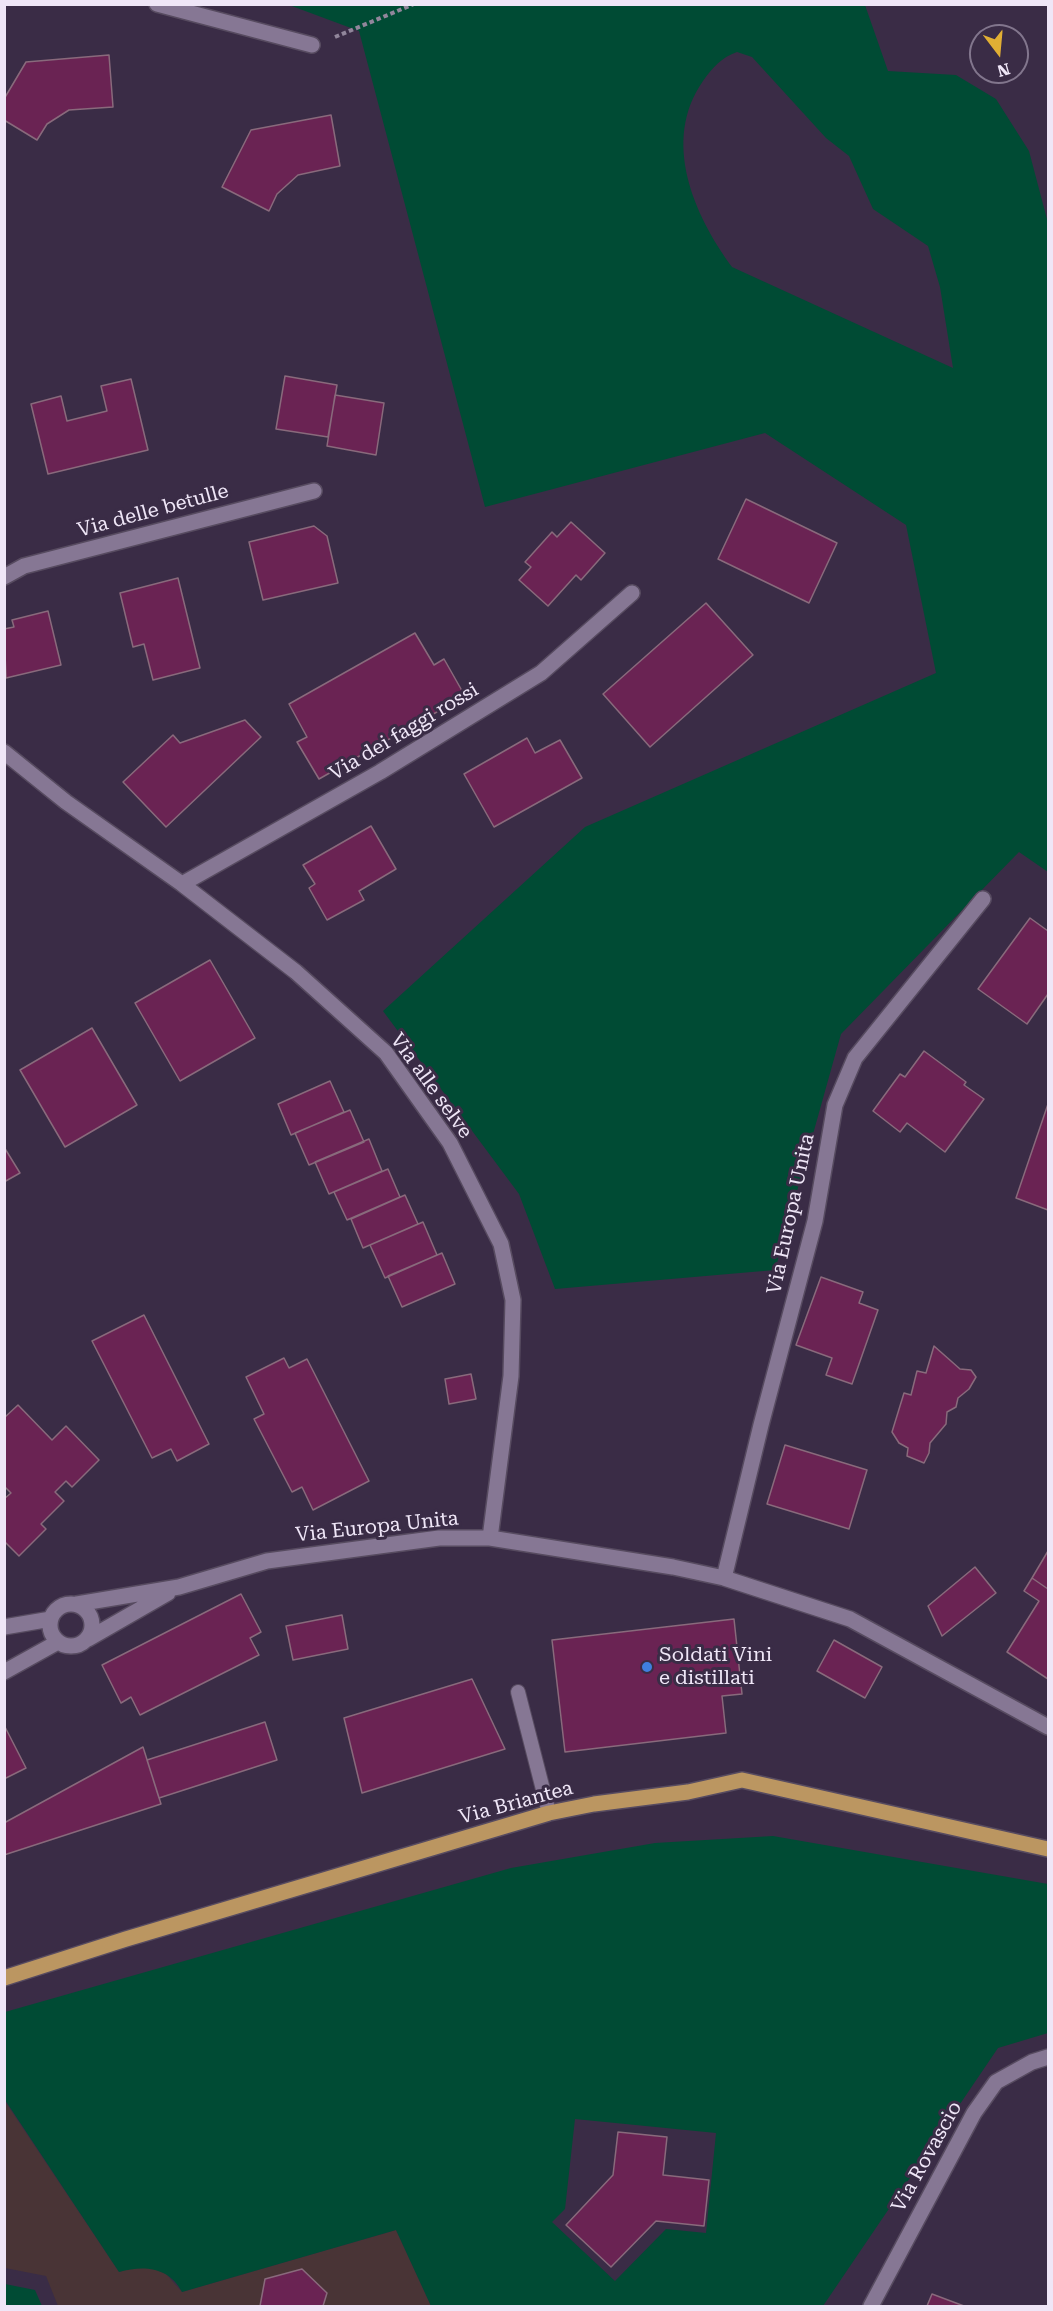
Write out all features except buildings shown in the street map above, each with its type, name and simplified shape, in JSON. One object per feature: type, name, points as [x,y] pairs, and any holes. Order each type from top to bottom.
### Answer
[{"type":"main road","name":"Via Briantea","points":[[4,1978],[116,1942],[549,1813],[594,1804],[688,1792],[742,1780],[1048,1849]]},
{"type":"street","points":[[157,4],[312,45]]},
{"type":"street","name":"Via delle betulle","points":[[4,577],[24,566],[314,491]]},
{"type":"street","name":"Via dei faggi rossi","points":[[182,884],[380,772],[541,673],[632,593]]},
{"type":"street","name":"Via alle selve","points":[[4,752],[66,802],[182,884],[296,972],[386,1053],[450,1143],[501,1244],[513,1300],[511,1376],[490,1538]]},
{"type":"street","name":"Via Europa Unita","points":[[724,1578],[761,1425],[815,1221],[835,1106],[855,1058],[983,899]]},
{"type":"street","name":"Via Europa Unita","points":[[77,1604],[179,1587],[267,1562],[439,1538],[490,1538],[673,1567],[724,1578],[850,1619],[1048,1727]]},
{"type":"street","name":"Via Europa Unita","points":[[88,1639],[179,1587]]},
{"type":"street","points":[[77,1604],[85,1608],[90,1615],[92,1631],[88,1639],[73,1646],[57,1642],[52,1636],[51,1619],[54,1612],[61,1606],[77,1604]]},
{"type":"street","points":[[4,1627],[51,1619]]},
{"type":"street","points":[[4,1672],[57,1642]]},
{"type":"street","name":"Via Rovascio","points":[[871,2307],[974,2113],[996,2082],[1032,2062],[1048,2057]]},
{"type":"lane","points":[[519,1692],[549,1813]]},
{"type":"path","points":[[312,45],[414,4]]},
{"type":"shaded area","points":[[4,2100],[119,2272],[132,2268],[149,2267],[166,2274],[182,2292],[396,2230],[431,2306],[58,2306],[46,2276],[5,2268]]},
{"type":"green space","points":[[289,5],[865,5],[888,71],[956,75],[996,99],[1029,151],[1048,223],[1048,872],[1019,852],[841,1034],[775,1270],[555,1289],[519,1194],[383,1011],[585,827],[936,673],[906,525],[765,433],[485,507],[359,31]],"holes":[[[737,52],[752,57],[826,138],[849,156],[873,209],[928,246],[940,287],[953,368],[732,267],[718,247],[695,201],[684,153],[684,128],[691,104],[703,81],[714,67]]]},
{"type":"green space","points":[[773,1836],[1048,1884],[1048,2033],[998,2048],[823,2306],[431,2306],[396,2230],[182,2292],[170,2277],[155,2270],[138,2269],[119,2272],[5,2100],[5,2012],[511,1868],[655,1843]],"holes":[[[575,2119],[716,2133],[706,2233],[666,2229],[615,2281],[552,2222],[565,2209]]]},
{"type":"green space","points":[[5,2284],[35,2290],[42,2306],[5,2306]]},
{"type":"place","name":"Soldati Vini e distillati","points":[[647,1667]]}]
